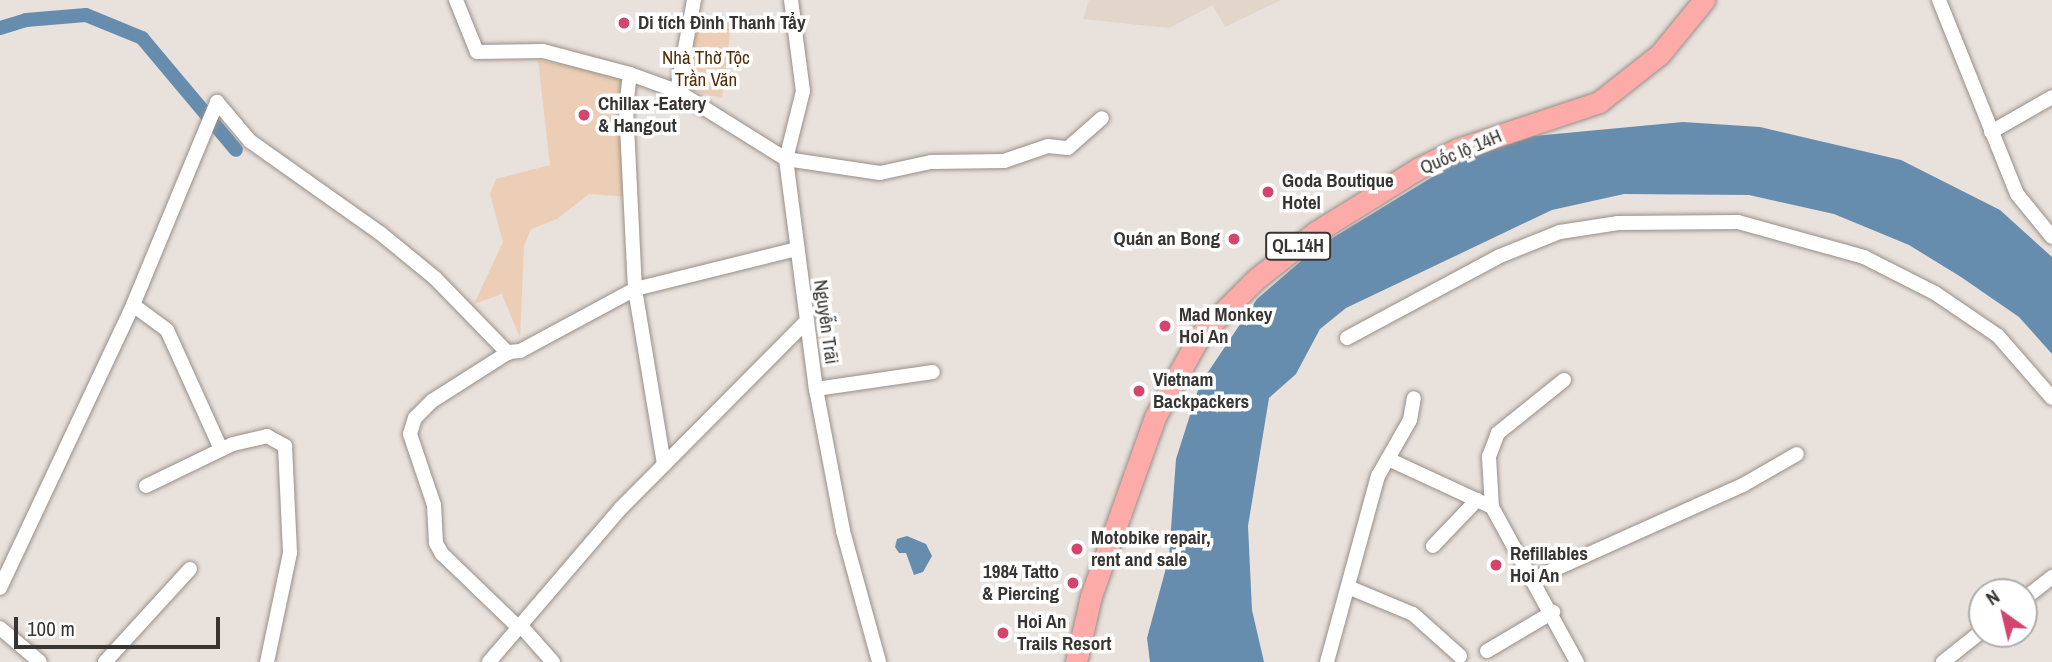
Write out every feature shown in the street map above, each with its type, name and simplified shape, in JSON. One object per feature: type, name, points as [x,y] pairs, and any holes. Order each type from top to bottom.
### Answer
[{"type":"main road","name":"Quốc lộ 14H","points":[[1076,662],[1091,597],[1155,417],[1200,335],[1256,279],[1316,232],[1419,168],[1458,149],[1600,102],[1660,54],[1704,0]]},
{"type":"street","points":[[456,0],[477,52],[555,52],[630,74],[677,91],[786,159],[880,173],[931,162],[1004,161],[1048,146],[1068,148],[1102,118]]},
{"type":"street","points":[[677,91],[694,0]]},
{"type":"street","points":[[786,159],[803,91],[791,0]]},
{"type":"street","points":[[1939,0],[2023,205],[2052,237]]},
{"type":"street","points":[[630,74],[626,106],[635,289],[664,465]]},
{"type":"street","points":[[1991,132],[2052,97]]},
{"type":"street","points":[[0,587],[133,305],[217,102],[250,141],[380,233],[435,278],[508,352]]},
{"type":"street","name":"Nguyễn Trãi","points":[[786,159],[804,324],[843,531],[878,662]]},
{"type":"street","points":[[1347,338],[1500,256],[1560,232],[1618,223],[1738,222],[1864,257],[1935,293],[1998,336],[2052,398]]},
{"type":"street","points":[[553,662],[442,554],[436,543],[434,505],[410,434],[415,418],[432,401],[508,352],[520,351],[635,289],[797,249]]},
{"type":"street","points":[[133,305],[167,330],[222,449]]},
{"type":"street","points":[[489,662],[621,508],[804,324]]},
{"type":"street","points":[[816,389],[933,372]]},
{"type":"street","points":[[1564,380],[1498,433],[1489,457],[1492,507],[1553,612],[1577,662]]},
{"type":"street","points":[[1327,662],[1378,475],[1410,420],[1415,398]]},
{"type":"street","points":[[146,486],[222,449],[267,436],[285,446],[290,553],[267,662]]},
{"type":"street","points":[[1533,579],[1743,485],[1797,454]]},
{"type":"street","points":[[1388,459],[1492,507]]},
{"type":"street","points":[[1433,546],[1477,500]]},
{"type":"street","points":[[105,662],[190,569]]},
{"type":"street","points":[[2038,588],[2052,577]]},
{"type":"street","points":[[1348,587],[1413,614],[1460,656]]},
{"type":"street","points":[[1487,651],[1553,612]]},
{"type":"street","points":[[0,628],[40,662]]},
{"type":"street","points":[[1943,662],[1968,642]]},
{"type":"shaded area","points":[[1089,0],[1281,0],[1225,27],[1213,5],[1169,28],[1083,19]]},
{"type":"green space","name":"Nhà Thờ Tộc Trần Văn","points":[[694,18],[732,19],[722,98],[683,89]]},
{"type":"green space","points":[[538,60],[627,77],[632,197],[589,194],[557,219],[531,229],[524,246],[520,338],[502,294],[474,304],[503,242],[490,194],[496,179],[550,165]]},
{"type":"water","points":[[1683,122],[1760,127],[1901,160],[2000,210],[2052,257],[2052,354],[2019,317],[1961,277],[1909,245],[1834,214],[1749,195],[1624,194],[1552,210],[1346,308],[1320,329],[1296,374],[1269,398],[1248,526],[1252,610],[1264,662],[1150,662],[1147,638],[1169,557],[1176,459],[1200,384],[1257,299],[1316,248],[1457,162],[1534,136]]},
{"type":"water","points":[[907,536],[926,544],[932,556],[923,572],[914,575],[906,553],[899,553],[895,547],[897,539]]},
{"type":"waterway","points":[[0,28],[26,20],[86,15],[142,38],[236,150]]},
{"type":"place","name":"Di tích Đình Thanh Tẩy","points":[[624,23]]},
{"type":"place","name":"Chillax -Eatery & Hangout","points":[[584,115]]},
{"type":"place","name":"Goda Boutique Hotel","points":[[1268,192]]},
{"type":"place","name":"Quán an Bong","points":[[1234,239]]},
{"type":"place","name":"Mad Monkey Hoi An","points":[[1165,326]]},
{"type":"place","name":"Vietnam Backpackers","points":[[1139,391]]},
{"type":"place","name":"Motobike repair, rent and sale","points":[[1077,549]]},
{"type":"place","name":"Refillables Hoi An","points":[[1496,565]]},
{"type":"place","name":"1984 Tatto & Piercing","points":[[1073,583]]},
{"type":"place","name":"Hoi An Trails Resort","points":[[1003,633]]}]
